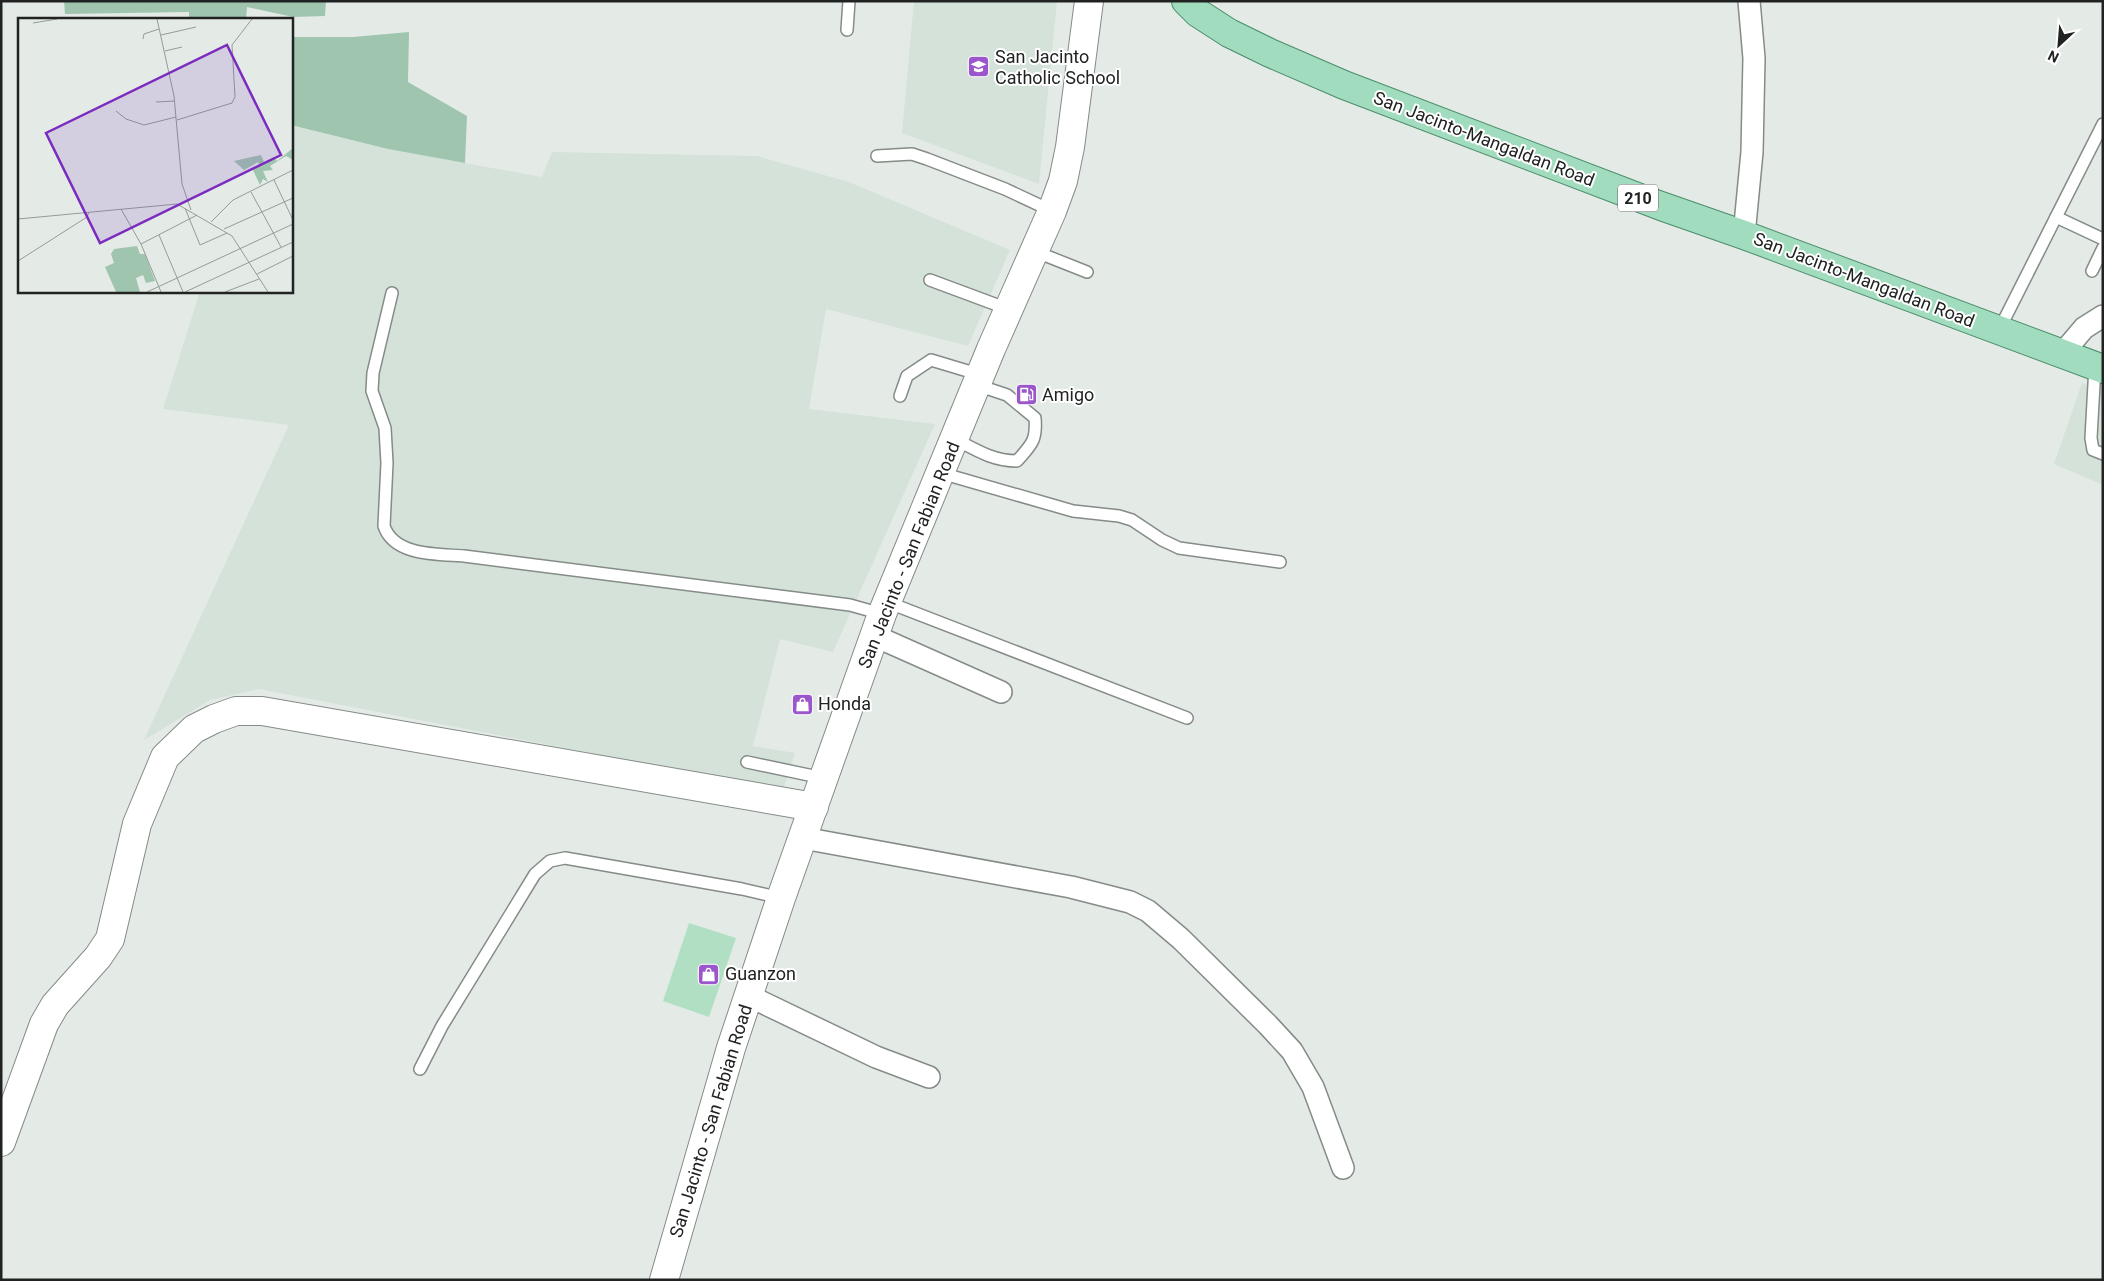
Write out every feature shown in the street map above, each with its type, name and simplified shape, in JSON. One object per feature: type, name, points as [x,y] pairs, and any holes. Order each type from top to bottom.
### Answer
[{"type":"main road","name":"San Jacinto - San Fabian Road","points":[[664,1280],[731,1048],[881,617],[991,349],[1052,211],[1063,181],[1070,147],[1089,1]]},
{"type":"main road","name":"San Jacinto-Mangaldan Road","points":[[1186,1],[1198,13],[1229,34],[1268,44],[1460,130],[2099,368]]},
{"type":"main road","points":[[1,1142],[44,1024],[54,1005],[98,957],[110,939],[137,824],[165,757],[194,730],[214,718],[236,711],[262,712],[814,807]]},
{"type":"street","points":[[1744,235],[1752,152],[1754,58],[1749,1]]},
{"type":"street","points":[[2062,354],[2084,328],[2103,316]]},
{"type":"street","points":[[881,617],[1001,692]]},
{"type":"street","points":[[803,838],[1071,887],[1130,902],[1148,911],[1166,924],[1292,1051],[1314,1087],[1343,1168]]},
{"type":"street","points":[[749,996],[876,1057],[929,1077]]},
{"type":"lane","points":[[847,30],[849,1]]},
{"type":"lane","points":[[1999,330],[2103,124]]},
{"type":"lane","points":[[877,156],[912,154],[988,181],[1052,211]]},
{"type":"lane","points":[[2056,217],[2103,238]]},
{"type":"lane","points":[[2092,271],[2103,248]]},
{"type":"lane","points":[[1034,251],[1087,272]]},
{"type":"lane","points":[[930,280],[1006,316]]},
{"type":"lane","points":[[392,293],[372,373],[372,391],[385,428],[387,463],[384,526],[387,534],[394,542],[424,553],[464,556],[850,605],[881,617],[1187,718]]},
{"type":"lane","points":[[900,396],[907,376],[931,360],[979,380],[1007,395],[1035,418],[1034,442],[1017,461],[1002,461],[986,456],[955,440]]},
{"type":"lane","points":[[2099,368],[2091,438],[2092,450],[2103,454]]},
{"type":"lane","points":[[941,474],[1073,511],[1120,516],[1132,520],[1162,540],[1179,548],[1280,562]]},
{"type":"lane","points":[[746,762],[824,778]]},
{"type":"lane","points":[[420,1069],[442,1026],[535,874],[550,861],[565,858],[742,889],[782,898]]},
{"type":"shaded area","name":"San Jacinto Catholic School","points":[[914,1],[1057,1],[1039,184],[902,133]]},
{"type":"shaded area","points":[[292,125],[388,149],[542,177],[552,152],[757,156],[849,182],[1010,250],[968,346],[826,309],[809,409],[935,424],[833,652],[780,639],[753,746],[795,753],[783,790],[259,689],[210,700],[144,740],[289,425],[163,409],[200,292],[292,292]]},
{"type":"shaded area","points":[[2082,383],[2103,391],[2103,485],[2054,464]]},
{"type":"green space","points":[[64,1],[326,1],[325,16],[293,17],[247,7],[246,18],[189,18],[189,12],[65,14]]},
{"type":"green space","points":[[409,32],[408,82],[467,116],[465,163],[388,149],[292,125],[292,37],[353,37]]},
{"type":"building","points":[[689,923],[736,938],[709,1017],[663,1001]]},
{"type":"place","name":"San Jacinto Catholic School","points":[[979,67]]},
{"type":"place","name":"Amigo","points":[[1026,395]]},
{"type":"place","name":"Honda","points":[[802,704]]},
{"type":"place","name":"Guanzon","points":[[709,974]]}]
